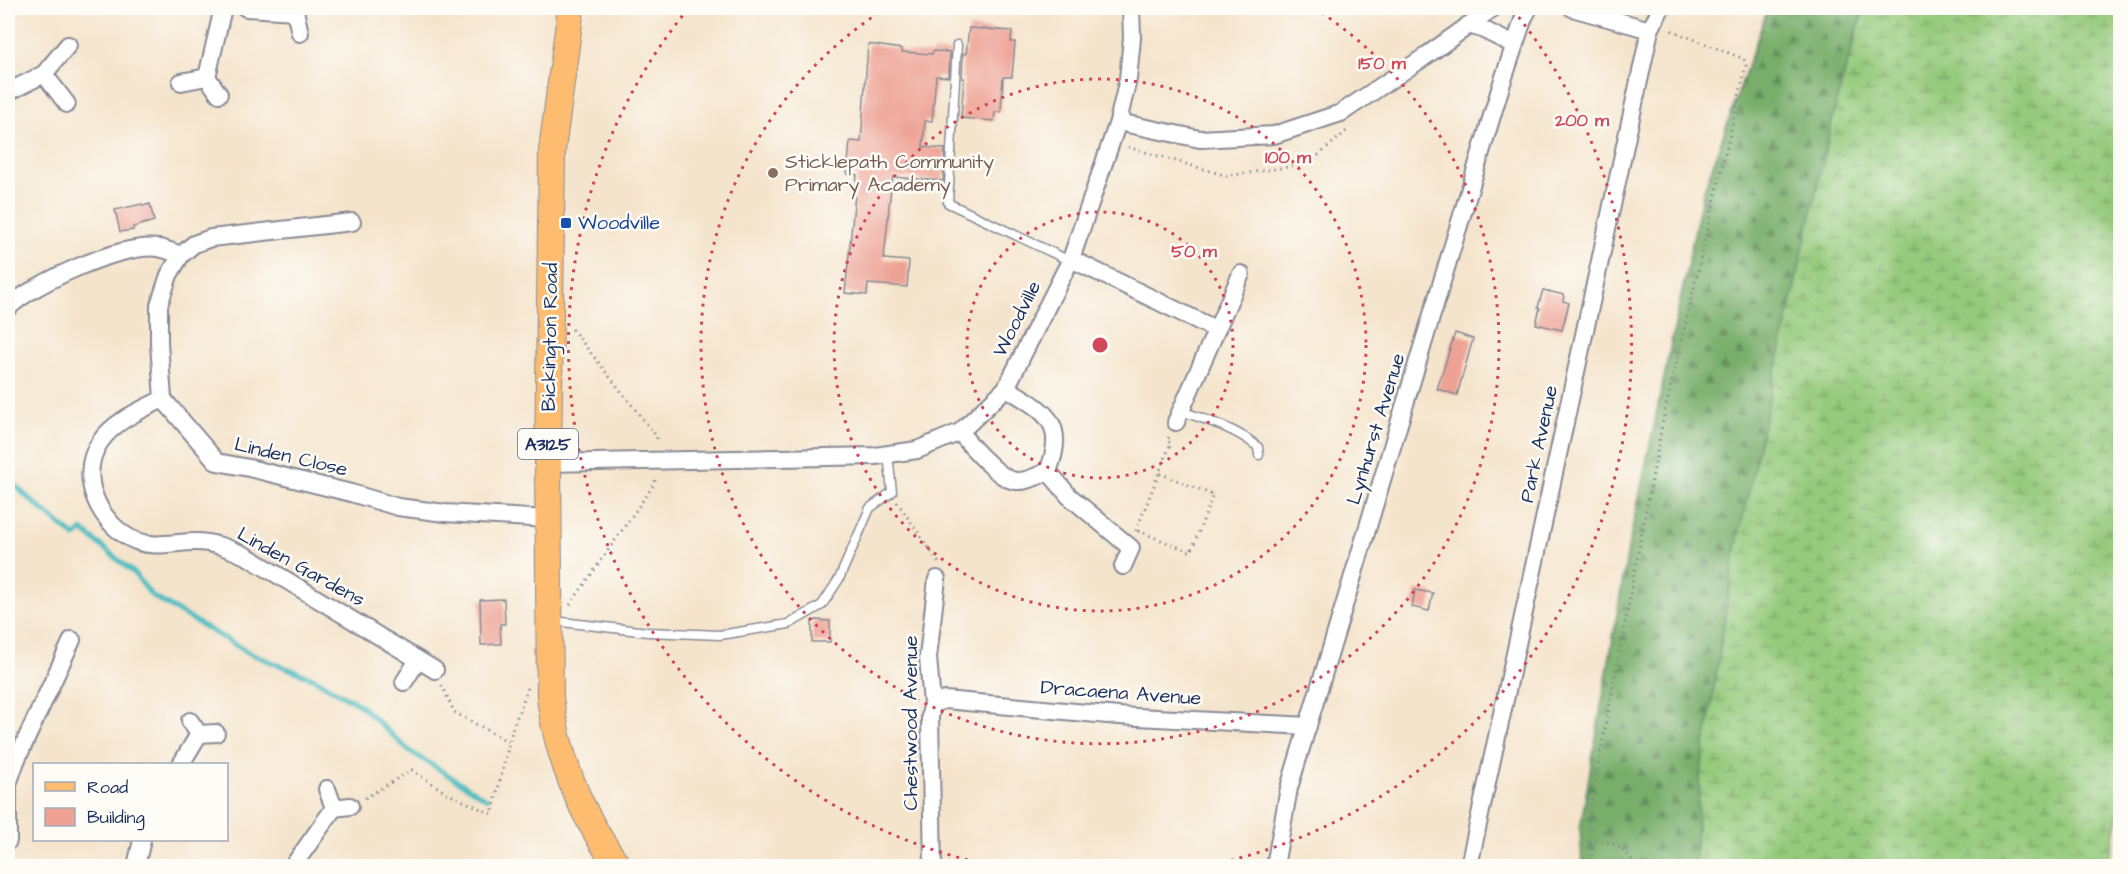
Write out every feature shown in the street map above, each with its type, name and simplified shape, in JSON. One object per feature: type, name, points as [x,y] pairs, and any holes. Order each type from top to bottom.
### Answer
[{"type":"main road","name":"Bickington Road","points":[[572,8],[552,150],[548,462],[550,681],[554,729],[566,770],[600,842],[618,867]]},
{"type":"street","points":[[219,94],[207,77],[222,8]]},
{"type":"street","points":[[246,8],[296,10],[300,33]]},
{"type":"street","name":"Woodville","points":[[548,462],[888,454],[917,450],[960,432],[1006,388],[1071,260],[1118,122],[1128,79],[1132,38],[1131,8]]},
{"type":"street","points":[[1118,122],[1200,139],[1274,135],[1341,113],[1424,58],[1493,8]]},
{"type":"street","name":"Lynhurst Avenue","points":[[1275,867],[1289,788],[1514,45],[1524,17],[1530,8]]},
{"type":"street","points":[[1572,8],[1652,27]]},
{"type":"street","name":"Park Avenue","points":[[1469,867],[1652,27],[1661,8]]},
{"type":"street","points":[[1467,25],[1482,29],[1514,45]]},
{"type":"street","points":[[8,92],[44,74],[68,45]]},
{"type":"street","points":[[44,74],[67,104]]},
{"type":"street","points":[[181,82],[207,77]]},
{"type":"street","points":[[163,399],[159,305],[169,275],[181,255],[194,244],[211,238],[352,222]]},
{"type":"street","points":[[8,308],[15,301],[51,280],[90,262],[133,249],[159,248],[181,255]]},
{"type":"street","points":[[1071,260],[1215,329]]},
{"type":"street","points":[[1178,416],[1241,274]]},
{"type":"street","points":[[960,432],[973,449],[1002,477],[1018,482],[1032,479],[1048,471],[1055,453],[1057,437],[1049,420],[1030,402],[1006,388]]},
{"type":"street","name":"Linden Close","points":[[163,399],[217,462],[351,493],[398,507],[445,513],[548,519]]},
{"type":"street","name":"Linden Gardens","points":[[163,399],[135,412],[113,428],[99,443],[91,462],[90,485],[99,507],[111,524],[138,542],[162,545],[197,542],[225,547],[248,557],[435,670]]},
{"type":"street","points":[[1048,471],[1069,496],[1131,548],[1123,566]]},
{"type":"street","name":"Chestwood Avenue","points":[[933,867],[930,717],[932,704],[928,657],[937,579]]},
{"type":"street","points":[[8,841],[8,784],[16,761],[72,640]]},
{"type":"street","points":[[404,682],[418,660]]},
{"type":"street","name":"Dracaena Avenue","points":[[932,704],[945,700],[1119,716],[1308,726]]},
{"type":"street","points":[[182,763],[202,729]]},
{"type":"street","points":[[293,867],[342,807],[327,789]]},
{"type":"street","points":[[136,867],[142,841]]},
{"type":"lane","points":[[957,45],[948,203],[1071,260]]},
{"type":"lane","points":[[1178,416],[1213,422],[1250,440],[1258,447],[1259,455]]},
{"type":"lane","points":[[549,620],[648,632],[720,635],[789,624],[822,605],[839,579],[870,508],[892,492],[888,454]]},
{"type":"path","points":[[1593,867],[1589,813],[1665,411],[1746,66],[1744,59],[1652,27]]},
{"type":"path","points":[[1127,545],[1136,530],[1172,443],[1167,441],[1178,416]]},
{"type":"path","points":[[1136,530],[1191,552],[1213,495],[1159,473]]},
{"type":"path","points":[[892,492],[901,510],[943,568],[937,579]]},
{"type":"path","points":[[435,670],[454,712],[508,742]]},
{"type":"path","points":[[342,807],[412,770],[448,794],[492,814],[508,742],[530,683],[550,681]]},
{"type":"path","points":[[1591,842],[1603,839],[1610,842],[1626,852],[1634,867]]},
{"type":"green space","points":[[1768,8],[1864,8],[1837,99],[1736,548],[1700,777],[1695,866],[1582,866],[1580,829],[1629,544],[1702,196]]},
{"type":"green space","points":[[1864,8],[2120,8],[2120,807],[2108,866],[1695,866],[1700,777],[1736,548],[1837,99]]},
{"type":"building","points":[[969,28],[1012,31],[1011,42],[1015,42],[1012,77],[1003,77],[1001,112],[995,112],[994,121],[961,118],[963,53],[966,54]]},
{"type":"building","points":[[868,44],[902,49],[902,52],[932,54],[933,51],[950,52],[949,77],[936,76],[932,121],[925,121],[923,147],[945,149],[943,181],[893,177],[891,187],[884,259],[909,261],[907,287],[868,284],[867,295],[845,293],[857,175],[847,174],[850,141],[861,142]]},
{"type":"building","points":[[142,204],[143,206],[150,204],[154,221],[133,227],[133,230],[120,232],[115,210]]},
{"type":"building","points":[[1543,290],[1564,295],[1563,301],[1569,303],[1562,330],[1536,324]]},
{"type":"building","points":[[1455,333],[1473,339],[1457,395],[1437,389]]},
{"type":"building","points":[[1415,590],[1433,593],[1429,611],[1412,607]]},
{"type":"building","points":[[504,599],[505,624],[500,624],[501,644],[481,645],[480,600]]},
{"type":"building","points":[[830,621],[830,642],[812,642],[812,622]]},
{"type":"waterway","points":[[8,477],[26,496],[75,537],[82,530],[134,573],[152,596],[251,654],[315,679],[361,706],[408,750],[487,799]]},
{"type":"place","name":"Sticklepath Community Primary Academy","points":[[773,173]]},
{"type":"place","name":"Woodville","points":[[566,223]]}]
